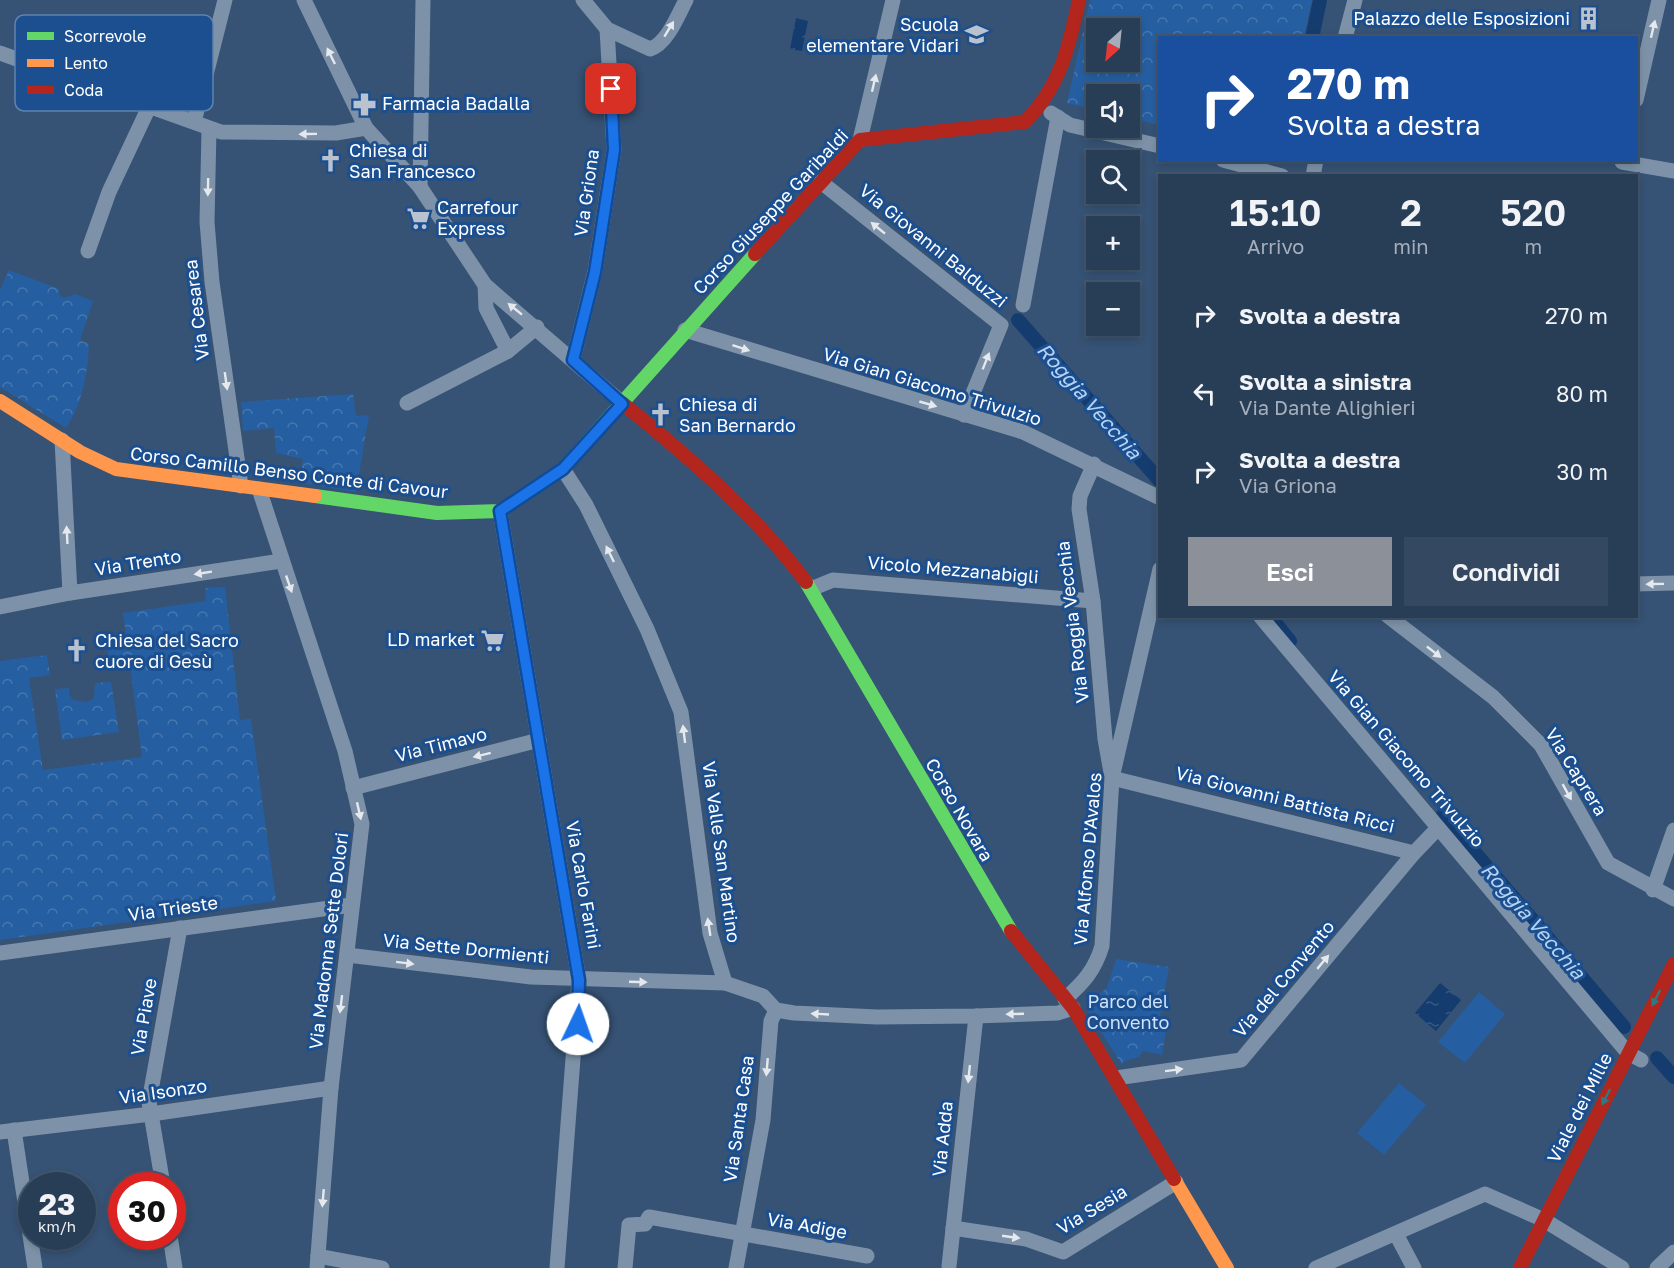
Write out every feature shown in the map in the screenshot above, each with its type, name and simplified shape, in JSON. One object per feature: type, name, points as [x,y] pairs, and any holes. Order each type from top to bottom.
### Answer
[{"type":"street","points":[[213,47],[225,0]]},
{"type":"street","points":[[304,0],[370,133],[420,187],[485,285],[537,327],[622,404],[563,469],[500,511]]},
{"type":"street","points":[[420,187],[423,0]]},
{"type":"street","points":[[583,0],[608,29],[650,49],[657,47],[687,0]]},
{"type":"street","points":[[860,140],[893,0]]},
{"type":"street","points":[[1078,0],[1063,71],[1042,107],[1070,125],[1158,146]]},
{"type":"street","points":[[1346,36],[1354,0]]},
{"type":"street","points":[[1638,91],[1659,0]]},
{"type":"street","name":"Via Griona","points":[[573,360],[595,272],[614,150],[608,29]]},
{"type":"street","points":[[0,53],[15,58]]},
{"type":"street","name":"Corso Giuseppe Garibaldi","points":[[622,404],[686,330],[860,140],[1025,122],[1042,107]]},
{"type":"street","points":[[88,251],[109,192],[147,111]]},
{"type":"street","points":[[161,111],[221,132],[370,133]]},
{"type":"street","points":[[194,122],[197,111]]},
{"type":"street","points":[[1023,305],[1058,117]]},
{"type":"street","name":"Via Cesarea","points":[[209,129],[207,222],[212,282],[241,486]]},
{"type":"street","points":[[1228,162],[1254,172]]},
{"type":"street","points":[[1621,166],[1674,171]]},
{"type":"street","name":"Via Giovanni Balduzzi","points":[[821,182],[1001,325],[964,415]]},
{"type":"street","points":[[485,285],[486,308],[508,351]]},
{"type":"street","points":[[407,404],[508,351],[537,327]]},
{"type":"street","name":"Via Gian Giacomo Trivulzio","points":[[686,330],[1023,432],[1094,464],[1143,492],[1158,497]]},
{"type":"street","name":"Corso Camillo Benso Conte di Cavour","points":[[0,401],[62,440],[116,469],[437,513],[500,511]]},
{"type":"street","name":"Corso Novara","points":[[622,404],[678,448],[787,554],[811,589],[1004,922],[1069,1004],[1116,1078],[1227,1268]]},
{"type":"street","points":[[62,440],[70,593]]},
{"type":"street","name":"Via Roggia Vecchia","points":[[1094,464],[1080,496],[1079,509],[1093,601],[1105,739],[1112,778]]},
{"type":"street","name":"Via Valle San Martino","points":[[563,469],[586,505],[647,630],[681,711],[710,933],[725,983]]},
{"type":"street","name":"Via Madonna Sette Dolori","points":[[259,489],[345,751],[362,824],[331,1088],[318,1262]]},
{"type":"street","name":"Via Carlo Farini","points":[[500,511],[579,980],[557,1268]]},
{"type":"street","name":"Via Trento","points":[[0,607],[70,593],[281,561]]},
{"type":"street","name":"Via Alfonso D'Avalos","points":[[1069,1004],[1097,964],[1102,946],[1112,778],[1158,578]]},
{"type":"street","name":"Vicolo Mezzanabigli","points":[[811,589],[833,580],[1093,601]]},
{"type":"street","points":[[1638,584],[1674,583]]},
{"type":"street","name":"Via Gian Giacomo Trivulzio","points":[[1262,618],[1438,828],[1639,1048]]},
{"type":"street","name":"Via Caprera","points":[[1391,618],[1493,698],[1541,745],[1608,863],[1674,900]]},
{"type":"street","name":"Via Timavo","points":[[353,788],[539,740]]},
{"type":"street","name":"Via Giovanni Battista Ricci","points":[[1112,778],[1414,853]]},
{"type":"street","points":[[1414,853],[1438,828]]},
{"type":"street","points":[[1653,890],[1674,830]]},
{"type":"street","name":"Via del Convento","points":[[1116,1078],[1233,1063],[1241,1060],[1414,853]]},
{"type":"street","name":"Via Trieste","points":[[0,953],[352,905]]},
{"type":"street","name":"Via Piave","points":[[161,1172],[149,1102],[180,928]]},
{"type":"street","name":"Via Sette Dormienti","points":[[347,956],[579,980],[725,983]]},
{"type":"street","name":"Viale dei Mille","points":[[1520,1268],[1550,1223],[1639,1048],[1674,964]]},
{"type":"street","points":[[725,983],[763,996],[776,1010],[877,1017],[1058,1013],[1069,1004]]},
{"type":"street","name":"Viale dei Mille","points":[[1639,1048],[1674,995]]},
{"type":"street","name":"Via Santa Casa","points":[[736,1268],[763,1120],[771,1021],[776,1010]]},
{"type":"street","name":"Via Adda","points":[[949,1266],[975,1016]]},
{"type":"street","name":"Via Isonzo","points":[[7,1131],[152,1114],[331,1088]]},
{"type":"street","points":[[7,1131],[35,1268]]},
{"type":"street","name":"Via Sesia","points":[[953,1228],[1026,1239],[1063,1252],[1176,1182]]},
{"type":"street","points":[[1316,1268],[1339,1264],[1396,1234],[1485,1194],[1550,1223],[1622,1268]]},
{"type":"street","points":[[625,1268],[629,1225],[645,1224],[649,1217],[741,1234]]},
{"type":"street","name":"Viale dei Mille","points":[[1534,1268],[1550,1223]]},
{"type":"street","name":"Via Adige","points":[[741,1234],[867,1256]]},
{"type":"street","points":[[1396,1234],[1414,1268]]},
{"type":"street","points":[[173,1250],[176,1268]]},
{"type":"street","points":[[1657,1268],[1674,1252]]},
{"type":"street","points":[[318,1262],[382,1268]]},
{"type":"green space","points":[[1090,0],[1312,0],[1304,36],[1158,36],[1158,125],[1140,120],[1140,84],[1086,84],[1086,108],[1067,103]]},
{"type":"green space","points":[[9,270],[59,289],[60,296],[64,298],[75,294],[93,301],[80,340],[89,344],[86,377],[80,399],[66,428],[0,387],[0,290]]},
{"type":"green space","points":[[353,394],[356,416],[369,415],[356,492],[300,483],[303,459],[276,453],[274,428],[243,431],[241,402]]},
{"type":"green space","points":[[225,587],[240,720],[251,719],[276,901],[0,940],[0,661],[47,655],[50,675],[29,678],[43,770],[142,757],[130,666],[110,668],[107,647],[127,644],[123,613],[206,601],[205,588]]},
{"type":"green space","points":[[111,682],[119,732],[62,740],[55,689],[69,688],[69,694],[73,700],[87,702],[94,698],[95,683]]},
{"type":"green space","name":"Parco del Convento","points":[[1116,959],[1169,967],[1159,1023],[1167,1025],[1162,1055],[1143,1051],[1139,1057],[1125,1061],[1122,1065],[1088,1011],[1089,1001],[1107,988]]},
{"type":"green space","points":[[1479,992],[1505,1014],[1465,1063],[1438,1042]]},
{"type":"green space","points":[[1399,1083],[1426,1105],[1384,1155],[1357,1133]]},
{"type":"water","points":[[796,18],[808,21],[802,51],[790,49]]},
{"type":"water","points":[[1440,983],[1461,1000],[1436,1031],[1415,1013]]},
{"type":"waterway","name":"Roggia Vecchia","points":[[1312,36],[1320,0]]},
{"type":"waterway","name":"Roggia Vecchia","points":[[1018,320],[1158,479]]},
{"type":"waterway","name":"Roggia Vecchia","points":[[1272,618],[1290,641]]},
{"type":"waterway","name":"Roggia Vecchia","points":[[1443,815],[1624,1027]]},
{"type":"waterway","name":"Roggia Vecchia","points":[[1657,1058],[1674,1077]]},
{"type":"traffic: fast","points":[[315,496],[437,513],[500,511],[563,469],[755,254]]},
{"type":"traffic: fast","points":[[806,582],[1011,931]]},
{"type":"traffic: slow","points":[[0,401],[80,452],[116,469],[315,496]]},
{"type":"traffic: slow","points":[[1174,1179],[1227,1268]]},
{"type":"traffic: jam","points":[[755,254],[860,140],[1025,122],[1037,109],[1055,80],[1067,50],[1079,0]]},
{"type":"traffic: jam","points":[[622,403],[672,444],[743,509],[806,582]]},
{"type":"traffic: jam","points":[[1011,931],[1073,1008],[1174,1179]]},
{"type":"traffic: jam","points":[[1520,1268],[1674,964]]},
{"type":"place","name":"Palazzo delle Esposizioni","points":[[1588,19]]},
{"type":"place","name":"Scuola elementare Vidari","points":[[977,35]]},
{"type":"place","name":"Farmacia Badalla","points":[[364,104]]},
{"type":"place","name":"Chiesa di San Francesco","points":[[331,161]]},
{"type":"place","name":"Carrefour Express","points":[[419,218]]},
{"type":"place","name":"Chiesa di San Bernardo","points":[[661,415]]},
{"type":"place","name":"LD market","points":[[493,640]]},
{"type":"place","name":"Chiesa del Sacro cuore di Gesù","points":[[77,651]]},
{"type":"route","points":[[578,1024],[579,980],[500,511],[563,469],[622,404],[573,360],[595,272],[614,150],[611,89]]}]
